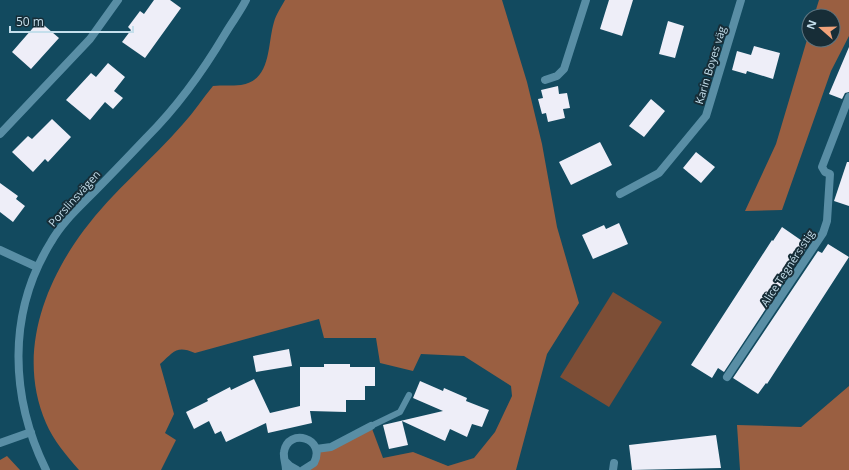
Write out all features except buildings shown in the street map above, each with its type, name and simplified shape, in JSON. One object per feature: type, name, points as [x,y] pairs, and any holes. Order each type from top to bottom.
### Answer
[{"type":"street","points":[[0,134],[90,39],[118,0]]},
{"type":"street","name":"Porslinsvägen","points":[[46,470],[34,446],[30,432],[20,393],[17,360],[20,324],[29,289],[37,268],[51,241],[71,214],[148,136],[184,96],[209,60],[246,0]]},
{"type":"street","points":[[545,80],[557,76],[564,69],[586,0]]},
{"type":"street","name":"Karin Boyes väg","points":[[620,194],[659,173],[706,116],[741,0]]},
{"type":"street","name":"Alice Tegnérs stig","points":[[727,377],[823,234],[827,221],[830,174],[822,167],[849,97]]},
{"type":"street","points":[[0,250],[37,268]]},
{"type":"street","points":[[316,449],[331,447],[371,426]]},
{"type":"street","points":[[0,442],[30,432]]},
{"type":"street","points":[[297,470],[290,466],[286,466],[284,451],[286,446],[293,439],[302,437],[313,443],[317,455],[314,463],[303,470]]},
{"type":"lane","points":[[371,426],[400,412],[409,395]]},
{"type":"shaded area","points":[[285,0],[502,0],[527,82],[542,144],[557,227],[579,303],[547,354],[516,470],[303,470],[308,469],[317,452],[371,426],[383,458],[413,452],[448,466],[474,458],[495,432],[512,396],[511,386],[464,356],[421,354],[413,371],[380,363],[376,338],[324,338],[319,319],[195,353],[179,350],[172,353],[160,364],[174,414],[165,433],[176,440],[161,470],[79,470],[52,436],[38,398],[34,372],[34,347],[46,298],[69,251],[107,202],[171,137],[191,115],[213,86],[241,85],[251,82],[258,76],[263,69],[269,51],[275,19]]},
{"type":"shaded area","points":[[819,0],[849,0],[849,36],[831,71],[782,210],[745,211],[776,144],[805,48],[841,48],[841,8],[816,8]]},
{"type":"shaded area","points":[[613,292],[662,322],[609,407],[560,377]]},
{"type":"shaded area","points":[[849,386],[849,470],[740,470],[737,425],[801,427]]},
{"type":"shaded area","points":[[7,456],[20,470],[0,470],[0,460]]}]
